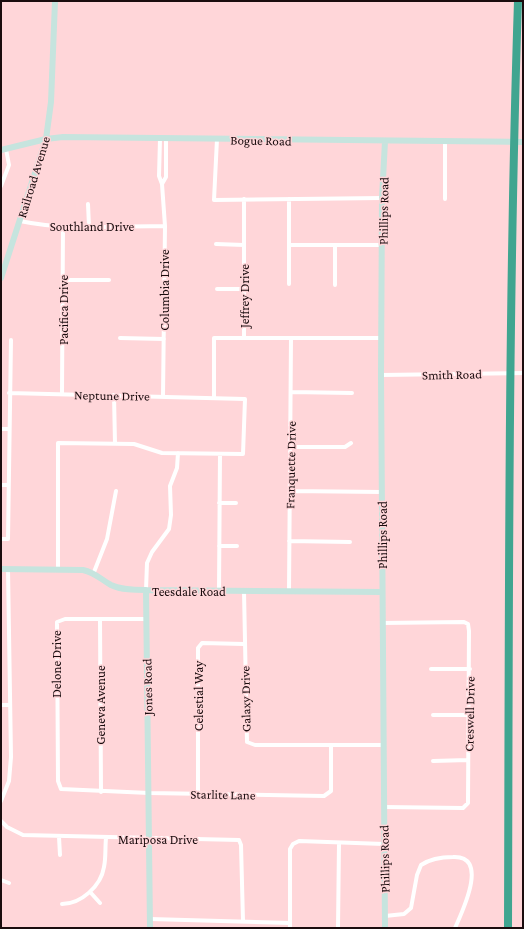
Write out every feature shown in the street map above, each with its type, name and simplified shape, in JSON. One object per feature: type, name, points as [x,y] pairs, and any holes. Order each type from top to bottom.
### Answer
[{"type":"highway","points":[[508,928],[510,373],[518,1]]},
{"type":"street","name":"Railroad Avenue","points":[[1,278],[3,266],[20,221],[46,139],[51,102],[54,1]]},
{"type":"street","name":"Bogue Road","points":[[4,150],[46,139],[63,137],[523,142]]},
{"type":"street","name":"Columbia Drive","points":[[163,139],[166,177],[162,184],[165,226],[163,396]]},
{"type":"street","points":[[217,139],[214,200],[382,198]]},
{"type":"street","name":"Phillips Road","points":[[385,141],[382,198],[381,375],[385,928]]},
{"type":"street","points":[[445,142],[445,199]]},
{"type":"street","points":[[1,185],[9,165],[4,150]]},
{"type":"street","name":"Jeffrey Drive","points":[[214,397],[214,338],[244,338],[244,199]]},
{"type":"street","points":[[288,199],[289,284]]},
{"type":"street","points":[[88,204],[89,226]]},
{"type":"street","name":"Southland Drive","points":[[20,221],[42,225],[63,226],[165,226]]},
{"type":"street","name":"Pacifica Drive","points":[[62,394],[63,226]]},
{"type":"street","points":[[216,244],[244,245]]},
{"type":"street","points":[[289,245],[382,245]]},
{"type":"street","points":[[334,285],[335,245]]},
{"type":"street","points":[[63,280],[109,280]]},
{"type":"street","points":[[217,289],[244,289]]},
{"type":"street","points":[[120,338],[164,339]]},
{"type":"street","points":[[244,338],[382,338]]},
{"type":"street","name":"Franquette Drive","points":[[289,592],[291,338]]},
{"type":"street","points":[[1,539],[8,540],[9,393],[11,340]]},
{"type":"street","name":"Smith Road","points":[[381,375],[523,373]]},
{"type":"street","points":[[291,392],[352,393]]},
{"type":"street","name":"Neptune Drive","points":[[9,393],[214,397]]},
{"type":"street","points":[[114,395],[115,444]]},
{"type":"street","points":[[58,569],[58,443],[134,444],[162,453],[243,454],[245,399],[214,397]]},
{"type":"street","points":[[1,429],[9,429]]},
{"type":"street","points":[[290,447],[345,447],[351,443]]},
{"type":"street","name":"Jones Road","points":[[150,928],[146,619],[147,563],[152,552],[169,529],[171,515],[170,486],[177,468],[178,453]]},
{"type":"street","points":[[219,591],[220,454]]},
{"type":"street","points":[[1,485],[8,485]]},
{"type":"street","points":[[94,572],[107,539],[116,491]]},
{"type":"street","points":[[290,491],[382,492]]},
{"type":"street","points":[[219,503],[236,502]]},
{"type":"street","points":[[289,541],[350,542]]},
{"type":"street","points":[[219,546],[237,546]]},
{"type":"street","points":[[1,801],[9,781],[11,757],[4,569]]},
{"type":"street","name":"Teesdale Road","points":[[4,569],[83,570],[94,572],[112,585],[127,589],[382,592]]},
{"type":"street","name":"Galaxy Drive","points":[[244,591],[247,742],[255,745],[383,745]]},
{"type":"street","name":"Delone Drive","points":[[67,791],[60,788],[58,781],[56,624],[61,619],[146,619]]},
{"type":"street","name":"Geneva Avenue","points":[[100,619],[101,792]]},
{"type":"street","name":"Creswell Drive","points":[[382,623],[464,622],[468,624],[470,669],[468,715],[468,803],[464,808],[384,807]]},
{"type":"street","name":"Celestial Way","points":[[198,794],[198,648],[202,642],[244,644]]},
{"type":"street","points":[[431,668],[470,669]]},
{"type":"street","points":[[1,705],[9,705]]},
{"type":"street","points":[[433,714],[468,715]]},
{"type":"street","name":"Starlite Lane","points":[[67,791],[324,796],[331,791],[331,745]]},
{"type":"street","points":[[433,761],[468,760]]},
{"type":"street","name":"Mariposa Drive","points":[[1,821],[7,827],[23,835],[239,840],[241,845],[243,921]]},
{"type":"street","points":[[59,837],[60,855]]},
{"type":"street","points":[[62,904],[75,901],[91,893],[104,868],[106,838]]},
{"type":"street","points":[[290,928],[290,849],[293,844],[299,841],[384,844]]},
{"type":"street","points":[[338,928],[339,843]]},
{"type":"street","points":[[385,916],[404,914],[411,908],[420,865],[431,860],[461,857],[469,862],[472,868],[472,878],[465,905],[455,928]]},
{"type":"street","points":[[1,880],[9,883]]},
{"type":"street","points":[[91,893],[100,903]]},
{"type":"street","points":[[150,919],[290,923]]}]
